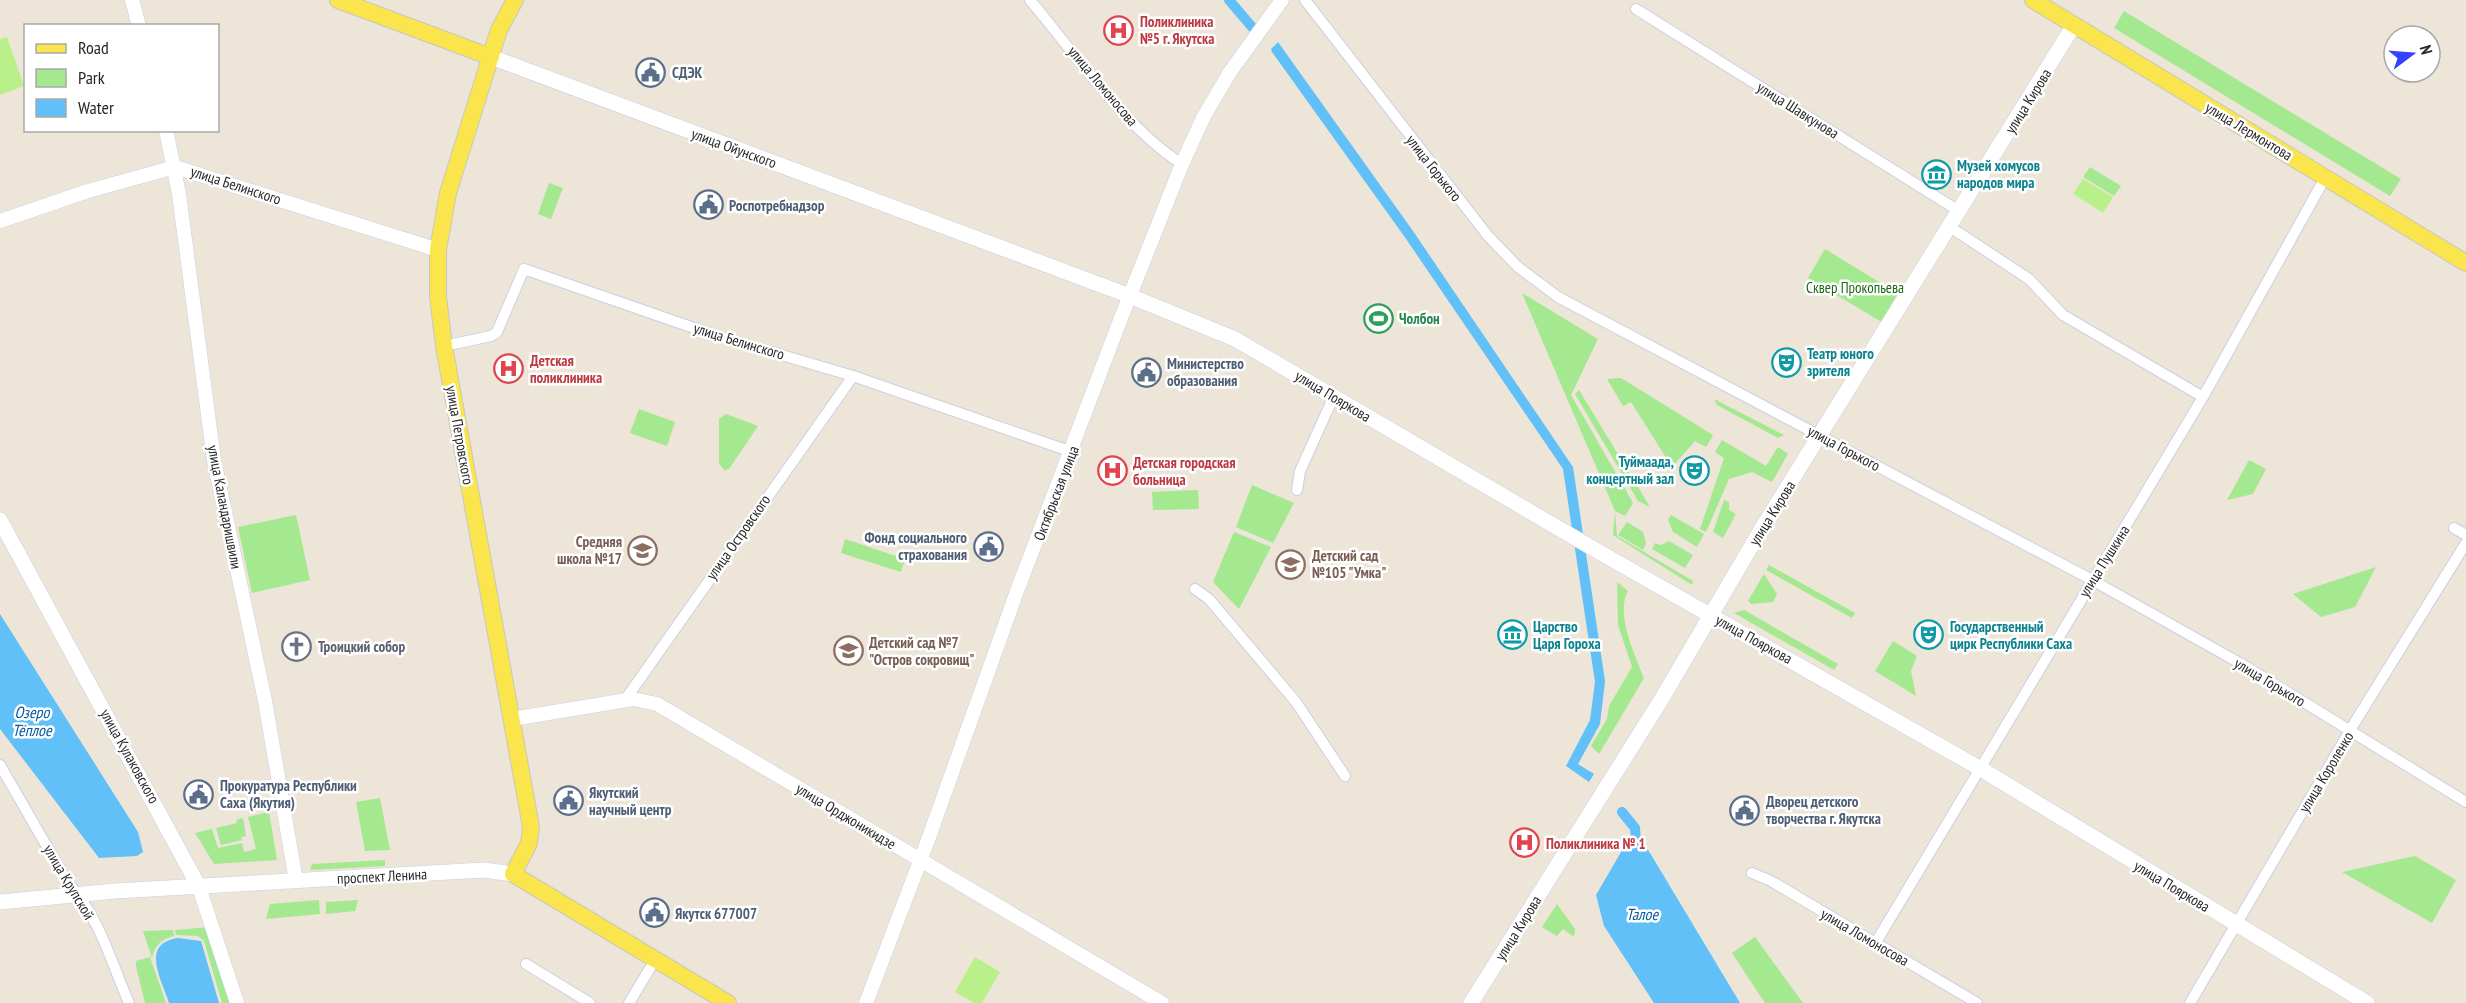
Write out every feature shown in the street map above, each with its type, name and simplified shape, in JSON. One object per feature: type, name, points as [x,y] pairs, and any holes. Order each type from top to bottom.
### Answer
[{"type":"main road","name":"улица Ойунского","points":[[338,0],[1130,296]]},
{"type":"main road","name":"улица Петровского","points":[[513,874],[529,843],[531,827],[444,346],[438,297],[438,250],[448,193],[499,30],[515,0]]},
{"type":"main road","name":"улица Лермонтова","points":[[2033,0],[2466,263]]},
{"type":"main road","name":"улица Кирова","points":[[1471,1003],[1712,616],[1820,435],[2074,25]]},
{"type":"main road","name":"улица Пояркова","points":[[1130,296],[1235,339],[1606,556],[1981,769],[2367,1003]]},
{"type":"main road","name":"улица Кулаковского","points":[[0,520],[199,887]]},
{"type":"main road","name":"проспект Ленина","points":[[0,902],[199,887],[484,870],[513,874],[727,1003]]},
{"type":"street","points":[[132,0],[138,24]]},
{"type":"street","name":"улица Ломоносова","points":[[1030,0],[1137,127],[1158,149],[1182,165]]},
{"type":"street","name":"Октябрьская улица","points":[[866,1003],[1017,591],[1182,165],[1204,116],[1230,72],[1282,0]]},
{"type":"street","name":"улица Горького","points":[[1305,0],[1488,236],[1518,267],[1558,297],[2092,580],[2225,654],[2466,802]]},
{"type":"street","name":"улица Шавкунова","points":[[1636,9],[1959,212]]},
{"type":"street","name":"улица Каландаришвили","points":[[167,132],[176,167],[214,460],[265,701],[296,881]]},
{"type":"street","name":"улица Белинского","points":[[0,221],[88,190],[176,167],[438,250]]},
{"type":"street","name":"улица Пушкина","points":[[1876,942],[2204,397],[2325,177]]},
{"type":"street","points":[[1950,227],[2029,279],[2063,315],[2204,397]]},
{"type":"street","name":"улица Белинского","points":[[444,346],[497,332],[524,269],[720,337],[853,376],[1072,452]]},
{"type":"street","name":"улица Островского","points":[[625,700],[853,376]]},
{"type":"street","points":[[1296,490],[1300,471],[1334,396]]},
{"type":"street","points":[[2454,528],[2466,535]]},
{"type":"street","name":"улица Короленко","points":[[2190,1003],[2350,730],[2466,543]]},
{"type":"street","points":[[1195,589],[1209,599],[1296,702],[1345,776]]},
{"type":"street","name":"улица Орджоникидзе","points":[[512,719],[625,700],[638,699],[657,704],[1162,1003]]},
{"type":"street","name":"улица Крупской","points":[[0,765],[68,883],[79,895],[129,1003]]},
{"type":"street","name":"улица Ломоносова","points":[[1752,873],[1772,881],[1977,1003]]},
{"type":"street","name":"улица Кулаковского","points":[[199,887],[237,1003]]},
{"type":"street","points":[[629,1003],[655,960]]},
{"type":"street","points":[[526,964],[590,1003]]},
{"type":"green space","points":[[2124,11],[2401,179],[2390,196],[2114,28]]},
{"type":"green space","points":[[7,37],[24,86],[0,95],[0,39]]},
{"type":"green space","points":[[2090,167],[2121,186],[2114,196],[2083,177]]},
{"type":"green space","points":[[2083,179],[2113,197],[2103,213],[2073,194]]},
{"type":"green space","points":[[549,183],[563,188],[551,219],[538,214]]},
{"type":"green space","name":"Сквер Прокопьева","points":[[1825,249],[1902,296],[1885,324],[1808,278]]},
{"type":"green space","points":[[1522,293],[1598,339],[1571,395],[1633,503],[1625,516],[1615,511]]},
{"type":"green space","points":[[1621,378],[1713,435],[1706,447],[1695,441],[1672,467],[1631,402],[1623,406],[1607,379]]},
{"type":"green space","points":[[1579,390],[1650,507],[1638,501],[1575,394]]},
{"type":"green space","points":[[1714,399],[1784,435],[1778,438],[1717,405]]},
{"type":"green space","points":[[639,409],[675,422],[667,446],[630,433]]},
{"type":"green space","points":[[726,414],[758,426],[729,469],[724,470],[719,463],[719,419]]},
{"type":"green space","points":[[1722,440],[1766,466],[1778,447],[1788,454],[1772,482],[1752,472],[1729,479],[1706,532],[1700,529],[1724,458],[1715,452]]},
{"type":"green space","points":[[2249,460],[2266,469],[2253,494],[2227,500]]},
{"type":"green space","points":[[1252,485],[1294,503],[1273,543],[1236,527]]},
{"type":"green space","points":[[1198,490],[1199,509],[1153,510],[1152,492]]},
{"type":"green space","points":[[1724,500],[1729,502],[1729,510],[1736,514],[1723,538],[1713,532]]},
{"type":"green space","points":[[1615,511],[1617,536],[1693,581],[1692,585],[1613,535]]},
{"type":"green space","points":[[296,515],[310,580],[252,593],[238,527]]},
{"type":"green space","points":[[1671,515],[1704,534],[1697,547],[1673,532],[1668,520]]},
{"type":"green space","points":[[1627,522],[1643,532],[1646,543],[1643,550],[1618,535]]},
{"type":"green space","points":[[1234,532],[1271,547],[1239,609],[1213,582]]},
{"type":"green space","points":[[845,539],[905,559],[901,572],[841,553]]},
{"type":"green space","points":[[1669,541],[1693,555],[1685,568],[1652,549],[1655,543],[1661,545]]},
{"type":"green space","points":[[1769,565],[1855,613],[1852,618],[1766,570]]},
{"type":"green space","points":[[2376,567],[2355,607],[2321,617],[2293,594]]},
{"type":"green space","points":[[1764,574],[1777,594],[1773,602],[1751,604],[1748,601]]},
{"type":"green space","points":[[1617,582],[1628,591],[1625,600],[1625,622],[1644,678],[1599,754],[1591,746],[1607,719],[1609,706],[1632,667],[1618,625]]},
{"type":"green space","points":[[1744,610],[1838,664],[1834,670],[1734,613]]},
{"type":"green space","points":[[1893,641],[1917,656],[1911,671],[1916,696],[1875,671]]},
{"type":"green space","points":[[380,798],[390,850],[365,851],[356,802]]},
{"type":"green space","points":[[269,812],[277,860],[214,864],[195,833],[212,829],[218,848],[242,843],[244,852],[256,849],[248,817]]},
{"type":"green space","points":[[243,818],[246,836],[241,837],[242,840],[221,845],[216,828],[237,823],[236,820]]},
{"type":"green space","points":[[2415,856],[2456,880],[2432,923],[2342,872]]},
{"type":"green space","points":[[385,860],[385,866],[310,870],[312,864]]},
{"type":"green space","points":[[319,900],[320,914],[266,919],[270,904]]},
{"type":"green space","points":[[358,900],[355,911],[326,914],[326,902]]},
{"type":"green space","points":[[1557,904],[1575,929],[1574,937],[1563,929],[1557,936],[1542,927]]},
{"type":"green space","points":[[210,927],[234,1003],[222,1003],[204,941],[198,936],[176,935],[175,930]]},
{"type":"green space","points":[[173,930],[174,936],[159,944],[152,958],[143,931]]},
{"type":"green space","points":[[1755,937],[1803,1003],[1765,1003],[1732,953]]},
{"type":"green space","points":[[150,957],[166,1003],[145,1003],[136,961]]},
{"type":"green space","points":[[975,957],[1000,972],[982,1003],[974,1003],[955,992]]},
{"type":"water","points":[[1278,42],[1413,231],[1573,467],[1605,681],[1600,724],[1578,764],[1594,774],[1589,782],[1566,766],[1590,720],[1595,682],[1563,469],[1404,236],[1272,52],[1271,49]]},
{"type":"water","name":"Озеро Тёплое","points":[[0,614],[138,832],[143,852],[137,856],[99,858],[0,729]]},
{"type":"water","name":"Талое","points":[[1635,828],[1740,1003],[1654,1003],[1604,926],[1596,895]]},
{"type":"water","points":[[178,938],[201,941],[219,1003],[169,1003],[158,973],[156,955],[159,947],[166,941]]},
{"type":"waterway","points":[[1229,0],[1252,27]]},
{"type":"waterway","points":[[1622,812],[1635,828],[1636,842]]},
{"type":"place","name":"Поликлиника №5 г. Якутска","points":[[1119,30]]},
{"type":"place","name":"СДЭК","points":[[651,72]]},
{"type":"place","name":"Музей хомусов народов мира","points":[[1936,174]]},
{"type":"place","name":"Роспотребнадзор","points":[[708,205]]},
{"type":"place","name":"Чолбон","points":[[1378,318]]},
{"type":"place","name":"Театр юного зрителя","points":[[1786,362]]},
{"type":"place","name":"Детская поликлиника","points":[[509,369]]},
{"type":"place","name":"Министерство образования","points":[[1146,372]]},
{"type":"place","name":"Туймаада, концертный зал","points":[[1695,470]]},
{"type":"place","name":"Детская городская больница","points":[[1112,471]]},
{"type":"place","name":"Фонд социального страхования","points":[[988,546]]},
{"type":"place","name":"Средняя школа №17","points":[[643,550]]},
{"type":"place","name":"Детский сад №105 \"Умка\"","points":[[1291,564]]},
{"type":"place","name":"Царство Царя Гороха","points":[[1512,635]]},
{"type":"place","name":"Государственный цирк Республики Саха","points":[[1929,635]]},
{"type":"place","name":"Троицкий собор","points":[[297,646]]},
{"type":"place","name":"Детский сад №7 \"Остров сокровищ\"","points":[[848,651]]},
{"type":"place","name":"Прокуратура Республики Саха (Якутия)","points":[[199,794]]},
{"type":"place","name":"Якутский научный центр","points":[[568,801]]},
{"type":"place","name":"Дворец детского творчества г. Якутска","points":[[1745,810]]},
{"type":"place","name":"Поликлиника № 1","points":[[1525,843]]},
{"type":"place","name":"Якутск 677007","points":[[654,913]]}]
